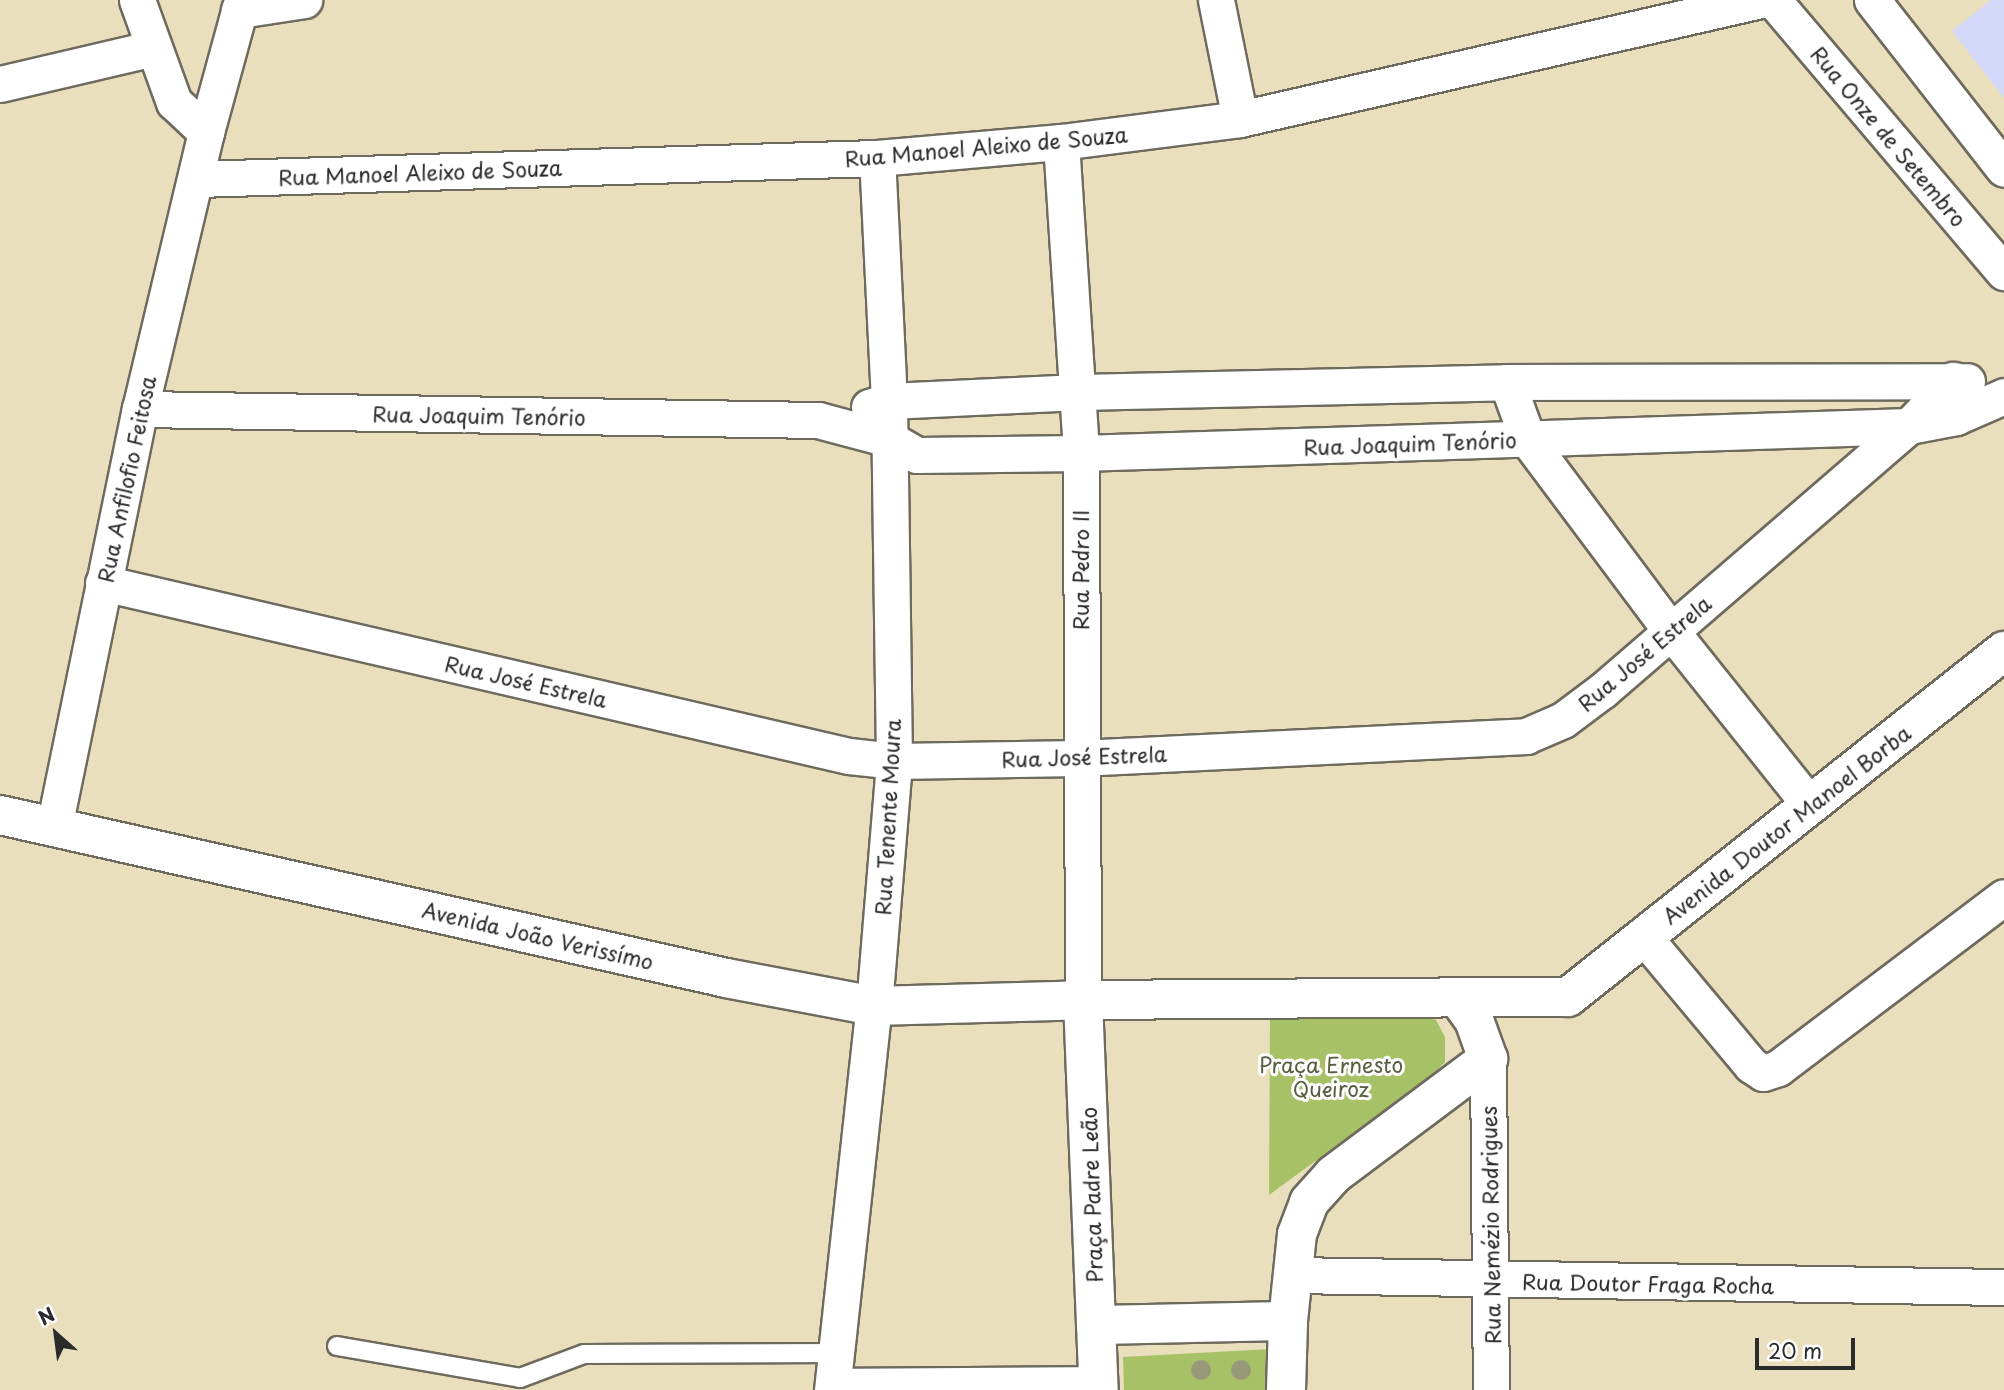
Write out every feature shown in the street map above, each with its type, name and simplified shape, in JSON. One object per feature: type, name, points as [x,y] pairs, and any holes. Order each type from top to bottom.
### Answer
[{"type":"street","points":[[137,0],[174,102],[206,132]]},
{"type":"street","points":[[241,5],[304,0]]},
{"type":"street","points":[[1216,0],[1240,119]]},
{"type":"street","name":"Rua Manoel Aleixo de Souza","points":[[197,179],[877,158],[1061,142],[1240,119],[1761,0]]},
{"type":"street","name":"Rua Onze de Setembro","points":[[1773,0],[2004,272]]},
{"type":"street","points":[[1872,0],[2004,169]]},
{"type":"street","name":"Rua Anfilofio Feitosa","points":[[54,827],[140,409],[197,179],[206,132],[241,5]]},
{"type":"street","points":[[0,84],[154,48]]},
{"type":"street","name":"Rua Pedro II","points":[[1061,142],[1081,453],[1079,758],[1083,1000]]},
{"type":"street","name":"Rua Tenente Moura","points":[[833,1375],[874,1006],[894,761],[889,401],[877,158]]},
{"type":"street","name":"Rua Joaquim Tenório","points":[[818,420],[889,401],[1079,392],[1507,382],[1953,380],[2004,385]]},
{"type":"street","name":"Rua José Estrela","points":[[103,583],[849,756],[894,761],[1079,758],[1526,736],[1563,720],[1671,631],[1909,426],[1953,380]]},
{"type":"street","points":[[1507,382],[1528,440],[1671,631],[1810,805]]},
{"type":"street","name":"Rua Joaquim Tenório","points":[[140,409],[818,420],[889,439],[917,454],[1081,453],[1909,426],[1956,417],[2004,396]]},
{"type":"street","name":"Avenida Doutor Manoel Borba","points":[[1458,998],[1567,997],[2004,651]]},
{"type":"street","name":"Avenida João Verissímo","points":[[0,815],[726,978],[874,1006],[1083,1000]]},
{"type":"street","points":[[1644,937],[1751,1065],[1763,1073],[1778,1068],[2004,897]]},
{"type":"street","points":[[1083,1000],[1458,998],[1474,1020],[1488,1059],[1333,1175],[1309,1202],[1297,1234],[1287,1321],[1286,1390]]},
{"type":"street","name":"Praça Padre Leão","points":[[1083,1000],[1099,1385]]},
{"type":"street","name":"Rua Nemézio Rodrigues","points":[[1488,1059],[1491,1390]]},
{"type":"street","name":"Rua Doutor Fraga Rocha","points":[[1292,1275],[2004,1287]]},
{"type":"street","points":[[1096,1325],[1287,1321]]},
{"type":"street","points":[[833,1375],[1099,1385]]},
{"type":"lane","points":[[337,1346],[520,1378],[583,1354],[833,1375]]},
{"type":"shaded area","points":[[1991,0],[2004,0],[2004,98],[1952,31]]},
{"type":"green space","name":"Praça Ernesto Queiroz","points":[[1413,1013],[1436,1020],[1445,1037],[1445,1062],[1429,1078],[1269,1195],[1270,1017]]},
{"type":"green space","points":[[1271,1349],[1269,1390],[1124,1390],[1123,1357]]}]
